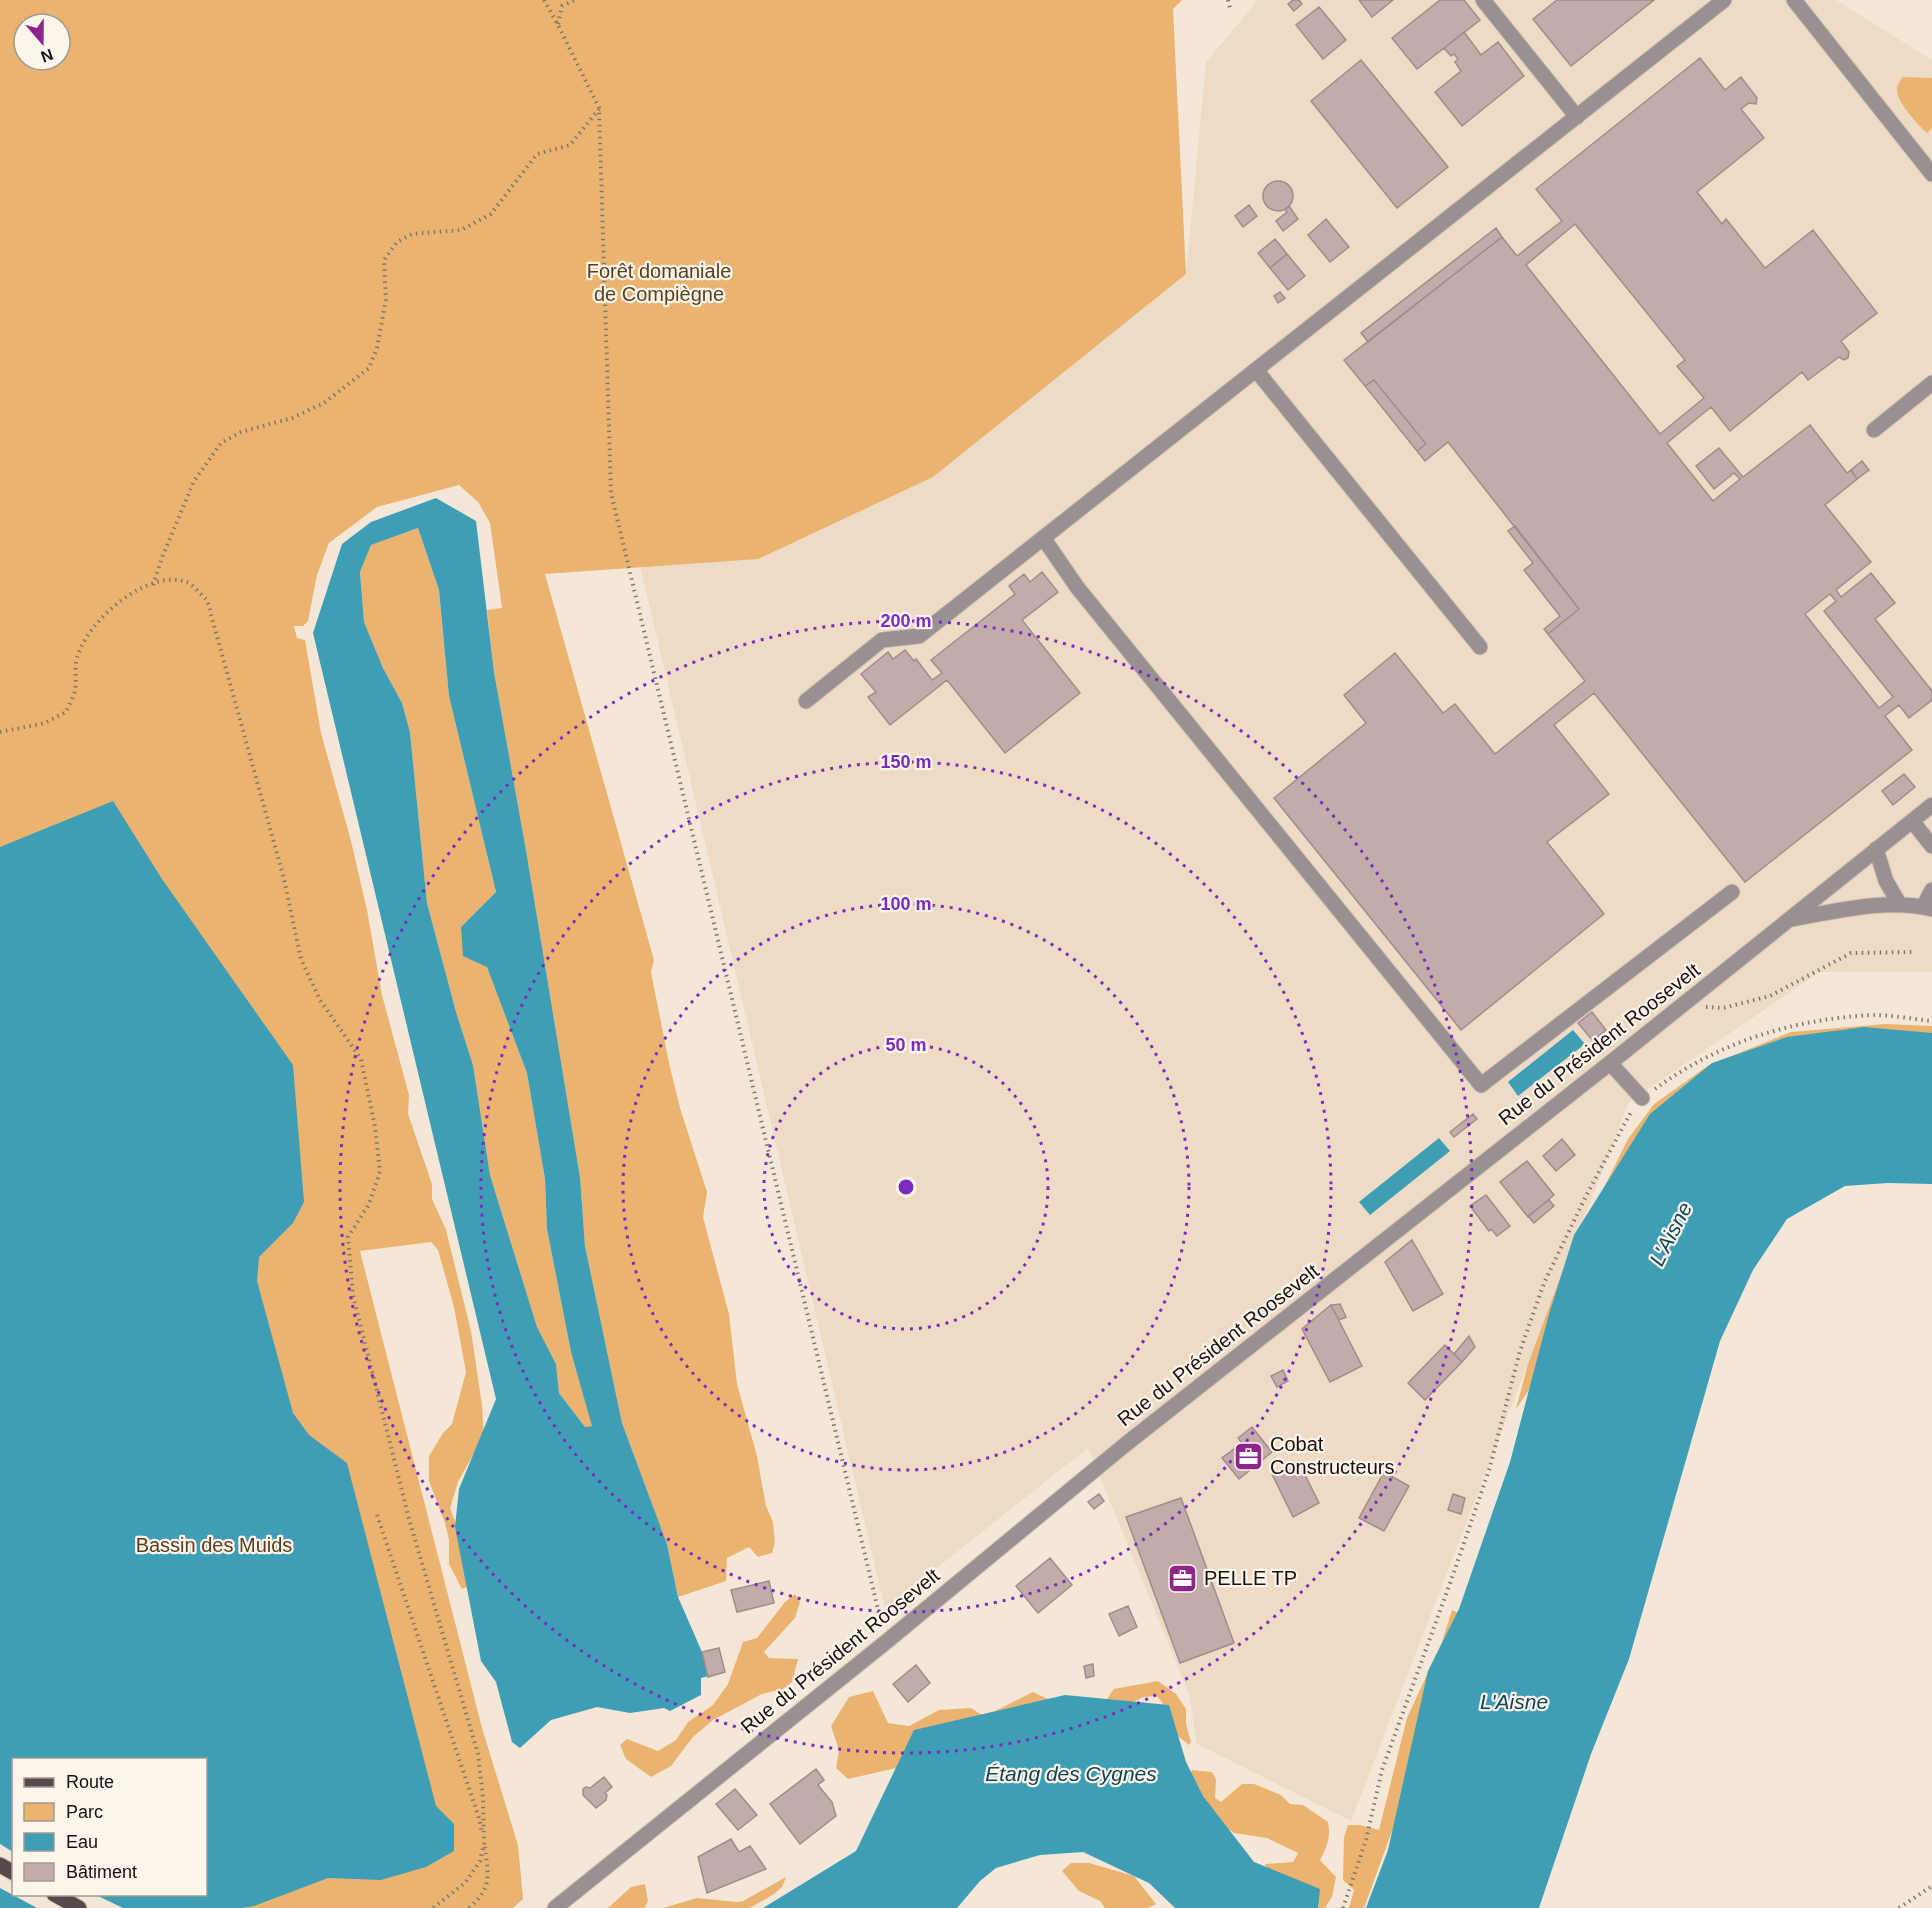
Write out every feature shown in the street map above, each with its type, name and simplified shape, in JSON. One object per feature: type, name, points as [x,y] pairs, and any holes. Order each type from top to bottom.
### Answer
[{"type":"main road","points":[[58,1896],[79,1908]]},
{"type":"street","points":[[1483,0],[1577,117]]},
{"type":"street","points":[[806,701],[882,640],[919,636],[1724,0]]},
{"type":"street","points":[[1794,0],[1932,174]]},
{"type":"street","points":[[1256,370],[1480,647]]},
{"type":"street","points":[[1874,430],[1932,383]]},
{"type":"street","points":[[1044,539],[1077,587],[1481,1085],[1732,892]]},
{"type":"street","name":"Rue du Président Roosevelt","points":[[555,1908],[886,1642],[1126,1444],[1682,1006],[1932,805]]},
{"type":"street","points":[[1912,821],[1932,846]]},
{"type":"street","points":[[1876,849],[1886,881],[1900,905]]},
{"type":"street","points":[[1789,919],[1857,908],[1900,905],[1928,908],[1932,890]]},
{"type":"street","points":[[1610,1063],[1642,1098]]},
{"type":"path","points":[[544,0],[599,108],[611,493],[886,1642]]},
{"type":"path","points":[[558,25],[562,6],[575,0]]},
{"type":"path","points":[[1228,0],[1230,8]]},
{"type":"path","points":[[153,585],[194,481],[221,443],[241,432],[292,418],[324,403],[369,368],[377,348],[386,300],[384,260],[397,242],[412,234],[461,230],[491,214],[537,154],[570,145],[599,108]]},
{"type":"path","points":[[0,732],[45,723],[66,712],[75,690],[76,658],[88,633],[110,609],[139,590],[167,580],[188,582],[207,600],[284,879],[301,959],[320,1000],[361,1059],[375,1127],[380,1172],[369,1204],[348,1237],[353,1295],[409,1519],[478,1754],[483,1798],[487,1887],[483,1896],[469,1908]]},
{"type":"path","points":[[1682,1006],[1723,1008],[1770,996],[1851,953],[1913,952]]},
{"type":"path","points":[[1343,1908],[1366,1840],[1382,1770],[1490,1467],[1520,1351],[1544,1283],[1630,1112],[1642,1098],[1677,1072],[1730,1045],[1794,1024],[1874,1015],[1932,1021]]},
{"type":"path","points":[[377,1515],[478,1818],[484,1844],[480,1861],[465,1883],[433,1908]]},
{"type":"path","points":[[1899,1908],[1932,1886]]},
{"type":"shaded area","points":[[1258,0],[1836,0],[1932,60],[1932,972],[1820,972],[1629,1102],[1351,1821],[1197,1744],[1189,1694],[1088,1448],[885,1609],[640,566],[1186,274],[1206,62]]},
{"type":"green space","name":"Forêt domaniale de Compiègne","points":[[0,0],[1182,0],[1173,9],[1186,274],[933,477],[758,559],[545,574],[654,960],[651,972],[669,1063],[680,1108],[707,1192],[703,1217],[729,1314],[737,1384],[757,1456],[766,1506],[773,1522],[775,1542],[772,1553],[758,1557],[749,1547],[727,1558],[726,1581],[678,1597],[667,1544],[622,1423],[585,1246],[580,1177],[494,672],[487,610],[502,608],[490,523],[478,502],[459,485],[377,507],[329,543],[317,575],[308,621],[303,626],[294,626],[297,638],[305,640],[321,733],[351,841],[367,910],[382,995],[409,1095],[408,1114],[432,1184],[432,1199],[446,1230],[471,1331],[484,1435],[458,1482],[450,1508],[476,1575],[474,1584],[462,1589],[449,1564],[449,1540],[445,1523],[429,1481],[429,1456],[443,1433],[452,1424],[466,1372],[454,1307],[438,1250],[431,1242],[360,1251],[482,1728],[518,1845],[523,1899],[513,1908],[0,1908]]},
{"type":"green space","points":[[1903,77],[1932,78],[1932,128],[1927,133],[1900,100],[1897,90]]},
{"type":"green space","points":[[418,528],[439,590],[449,696],[496,892],[461,927],[487,966],[527,1073],[545,1179],[547,1229],[571,1352],[593,1426],[585,1427],[559,1393],[556,1364],[537,1327],[490,1175],[473,1065],[456,1012],[427,903],[410,732],[402,703],[383,668],[364,622],[360,572],[371,545]]},
{"type":"green space","points":[[1885,1024],[1932,1026],[1932,1042],[1562,1300],[1529,1390],[1516,1409],[1528,1364],[1563,1270],[1628,1139],[1654,1104],[1709,1065],[1791,1032]]},
{"type":"green space","points":[[795,1594],[800,1602],[795,1618],[764,1652],[769,1658],[798,1659],[792,1682],[783,1689],[762,1694],[713,1720],[692,1738],[671,1766],[651,1777],[626,1759],[620,1745],[627,1739],[658,1751],[676,1740],[688,1722],[713,1705],[728,1684],[743,1642],[757,1638],[785,1602]]},
{"type":"green space","points":[[1452,1610],[1461,1614],[1404,1798],[1364,1908],[1349,1908],[1354,1890],[1343,1880],[1344,1837],[1348,1825],[1360,1825],[1379,1830],[1407,1718],[1442,1642]]},
{"type":"green space","points":[[1158,1681],[1176,1694],[1186,1709],[1186,1724],[1191,1742],[1189,1745],[1169,1729],[1164,1705],[1157,1696],[1143,1697],[1128,1705],[1107,1699],[1114,1689]]},
{"type":"green space","points":[[873,1691],[888,1723],[909,1726],[939,1710],[971,1708],[982,1715],[993,1712],[1033,1692],[1048,1699],[1071,1701],[918,1763],[848,1779],[836,1768],[839,1750],[831,1726],[849,1697]]},
{"type":"green space","points":[[1192,1770],[1212,1772],[1216,1779],[1215,1798],[1221,1802],[1242,1784],[1254,1784],[1281,1795],[1290,1804],[1303,1805],[1328,1822],[1328,1842],[1320,1860],[1336,1877],[1332,1897],[1325,1908],[1302,1908],[1269,1878],[1265,1864],[1293,1862],[1298,1853],[1267,1838],[1234,1833],[1205,1812],[1185,1781]]},
{"type":"green space","points":[[1071,1863],[1089,1863],[1134,1876],[1156,1904],[1148,1908],[1105,1908],[1100,1901],[1079,1891],[1062,1871]]},
{"type":"green space","points":[[786,1877],[782,1887],[774,1894],[750,1908],[663,1908],[697,1898],[743,1901]]},
{"type":"green space","points":[[645,1884],[648,1901],[645,1908],[608,1908],[631,1887]]},
{"type":"water","points":[[436,498],[476,521],[494,672],[580,1177],[585,1246],[622,1423],[667,1544],[678,1597],[702,1652],[708,1676],[701,1678],[701,1695],[670,1711],[664,1708],[630,1713],[597,1707],[551,1720],[520,1748],[512,1742],[496,1682],[481,1661],[455,1527],[459,1489],[496,1399],[313,633],[342,544],[371,522]],"holes":[[[418,528],[439,590],[449,696],[496,892],[461,927],[463,956],[487,967],[527,1073],[545,1179],[547,1229],[571,1352],[592,1426],[585,1427],[559,1393],[556,1364],[537,1327],[490,1175],[473,1065],[456,1012],[427,903],[410,732],[402,703],[383,668],[364,622],[360,572],[371,545]]]},
{"type":"water","name":"Bassin des Muids","points":[[113,801],[162,879],[293,1065],[304,1202],[293,1223],[259,1257],[257,1281],[293,1413],[309,1435],[347,1463],[436,1806],[454,1824],[454,1851],[426,1867],[381,1880],[328,1878],[254,1906],[242,1908],[0,1908],[0,847]]},
{"type":"water","name":"L'Aisne","points":[[1864,1027],[1932,1033],[1932,1184],[1888,1183],[1845,1186],[1787,1219],[1753,1270],[1720,1341],[1629,1659],[1591,1754],[1539,1908],[1366,1908],[1388,1850],[1428,1671],[1459,1609],[1510,1462],[1549,1314],[1574,1235],[1650,1114],[1712,1063],[1787,1037]]},
{"type":"water","points":[[1573,1030],[1585,1044],[1518,1096],[1508,1082]]},
{"type":"water","points":[[1439,1138],[1450,1151],[1370,1215],[1359,1202]]},
{"type":"water","name":"Étang des Cygnes","points":[[1065,1695],[1169,1705],[1186,1762],[1203,1796],[1254,1862],[1320,1889],[1318,1908],[1175,1908],[1149,1883],[1083,1852],[1040,1855],[996,1868],[980,1881],[957,1908],[763,1908],[856,1851],[914,1730]]},
{"type":"pier","points":[[0,1844],[12,1851],[12,1894],[0,1888]]},
{"type":"pier","points":[[15,1896],[98,1896],[123,1908],[37,1908]]},
{"type":"building","points":[[1293,0],[1299,0],[1302,4],[1294,11],[1288,4]]},
{"type":"building","points":[[1359,0],[1393,0],[1372,17]]},
{"type":"building","points":[[1440,0],[1464,0],[1480,20],[1417,69],[1392,38]]},
{"type":"building","points":[[1557,0],[1654,0],[1571,66],[1533,19]]},
{"type":"building","points":[[1319,7],[1346,40],[1323,59],[1296,25]]},
{"type":"building","points":[[1464,32],[1481,55],[1498,42],[1524,76],[1462,126],[1435,92],[1461,71],[1455,62],[1458,59],[1454,54],[1451,56],[1444,48]]},
{"type":"building","points":[[1700,58],[1725,90],[1741,77],[1757,98],[1756,104],[1749,103],[1741,109],[1764,138],[1697,192],[1722,224],[1726,219],[1765,268],[1813,230],[1877,313],[1841,341],[1849,352],[1848,358],[1844,360],[1839,357],[1808,380],[1802,372],[1730,431],[1711,407],[1667,443],[1713,501],[1740,479],[1734,473],[1714,489],[1696,466],[1719,448],[1743,477],[1810,425],[1847,473],[1851,470],[1857,479],[1825,505],[1871,562],[1836,590],[1841,597],[1871,573],[1895,603],[1875,619],[1932,691],[1932,700],[1909,718],[1899,705],[1885,716],[1912,750],[1745,882],[1594,693],[1554,725],[1609,794],[1547,842],[1604,914],[1461,1030],[1274,798],[1366,723],[1344,695],[1395,653],[1443,713],[1455,704],[1495,754],[1585,681],[1548,634],[1579,609],[1448,442],[1425,461],[1417,451],[1426,444],[1374,380],[1365,386],[1344,360],[1502,237],[1517,256],[1562,221],[1536,189]],"holes":[[[1575,224],[1685,360],[1677,366],[1704,398],[1660,434],[1526,265]],[[1830,594],[1836,601],[1824,611],[1893,697],[1879,708],[1805,614]]]},
{"type":"building","points":[[1361,60],[1448,167],[1397,208],[1311,101]]},
{"type":"building","points":[[1278,181],[1284,182],[1292,190],[1292,202],[1284,210],[1278,211],[1272,210],[1264,202],[1263,196],[1264,190],[1272,182]]},
{"type":"building","points":[[1249,205],[1257,216],[1243,227],[1235,216]]},
{"type":"building","points":[[1289,206],[1298,219],[1283,231],[1276,221],[1287,212],[1285,209]]},
{"type":"building","points":[[1326,219],[1349,247],[1330,262],[1308,235]]},
{"type":"building","points":[[1496,228],[1502,237],[1368,342],[1361,333]]},
{"type":"building","points":[[1275,239],[1287,254],[1270,268],[1258,253]]},
{"type":"building","points":[[1287,254],[1305,276],[1288,290],[1270,268]]},
{"type":"building","points":[[1280,292],[1285,298],[1278,303],[1274,296]]},
{"type":"building","points":[[1374,380],[1426,444],[1417,451],[1365,386]]},
{"type":"building","points":[[1862,461],[1869,470],[1857,479],[1851,470]]},
{"type":"building","points":[[1515,526],[1579,609],[1548,634],[1544,629],[1560,616],[1524,570],[1533,563],[1508,531]]},
{"type":"building","points":[[1042,572],[1058,592],[1022,620],[1080,693],[1005,753],[947,680],[890,725],[868,697],[876,692],[861,674],[888,652],[893,659],[905,650],[914,661],[916,659],[932,680],[942,673],[931,660],[1015,594],[1009,586],[1024,574],[1030,582]]},
{"type":"building","points":[[1904,774],[1915,787],[1893,805],[1882,791]]},
{"type":"building","points":[[1592,1012],[1606,1030],[1593,1041],[1578,1023]]},
{"type":"building","points":[[1473,1114],[1477,1119],[1454,1137],[1450,1132]]},
{"type":"building","points":[[1562,1139],[1575,1155],[1556,1171],[1543,1156]]},
{"type":"building","points":[[1527,1161],[1554,1195],[1528,1217],[1500,1182]]},
{"type":"building","points":[[1486,1195],[1510,1226],[1497,1236],[1491,1229],[1489,1231],[1470,1206]]},
{"type":"building","points":[[1549,1200],[1554,1206],[1534,1223],[1528,1216]]},
{"type":"building","points":[[1412,1240],[1443,1294],[1413,1311],[1385,1262]]},
{"type":"building","points":[[1340,1304],[1346,1317],[1339,1320],[1331,1305]]},
{"type":"building","points":[[1331,1305],[1362,1366],[1330,1382],[1302,1329]]},
{"type":"building","points":[[1469,1336],[1475,1347],[1462,1362],[1454,1354]]},
{"type":"building","points":[[1445,1345],[1462,1362],[1425,1400],[1408,1383]]},
{"type":"building","points":[[1283,1370],[1288,1381],[1277,1387],[1271,1376]]},
{"type":"building","points":[[1252,1427],[1272,1452],[1239,1479],[1222,1458],[1242,1443],[1238,1438]]},
{"type":"building","points":[[1298,1461],[1319,1503],[1293,1517],[1272,1474]]},
{"type":"building","points":[[1384,1472],[1409,1486],[1384,1531],[1359,1518]]},
{"type":"building","points":[[1099,1494],[1104,1501],[1094,1509],[1088,1502]]},
{"type":"building","points":[[1453,1494],[1465,1498],[1461,1514],[1448,1510]]},
{"type":"building","points":[[1181,1498],[1234,1643],[1180,1663],[1126,1517]]},
{"type":"building","points":[[1050,1558],[1072,1585],[1038,1613],[1016,1586]]},
{"type":"building","points":[[769,1581],[774,1603],[737,1612],[731,1590]]},
{"type":"building","points":[[1128,1606],[1137,1627],[1119,1636],[1109,1614]]},
{"type":"building","points":[[719,1648],[725,1672],[708,1677],[702,1652]]},
{"type":"building","points":[[1093,1664],[1094,1676],[1086,1678],[1084,1666]]},
{"type":"building","points":[[916,1665],[930,1683],[908,1702],[893,1684]]},
{"type":"building","points":[[816,1769],[824,1780],[818,1785],[832,1802],[836,1816],[800,1844],[770,1804]]},
{"type":"building","points":[[604,1777],[612,1787],[605,1793],[606,1800],[596,1808],[583,1795],[583,1789],[590,1788]]},
{"type":"building","points":[[735,1789],[757,1815],[738,1830],[716,1804]]},
{"type":"building","points":[[731,1839],[739,1852],[750,1846],[766,1869],[707,1893],[698,1857]]},
{"type":"place","name":"Cobat Constructeurs","points":[[1249,1456]]},
{"type":"place","name":"PELLE TP","points":[[1183,1578]]}]
